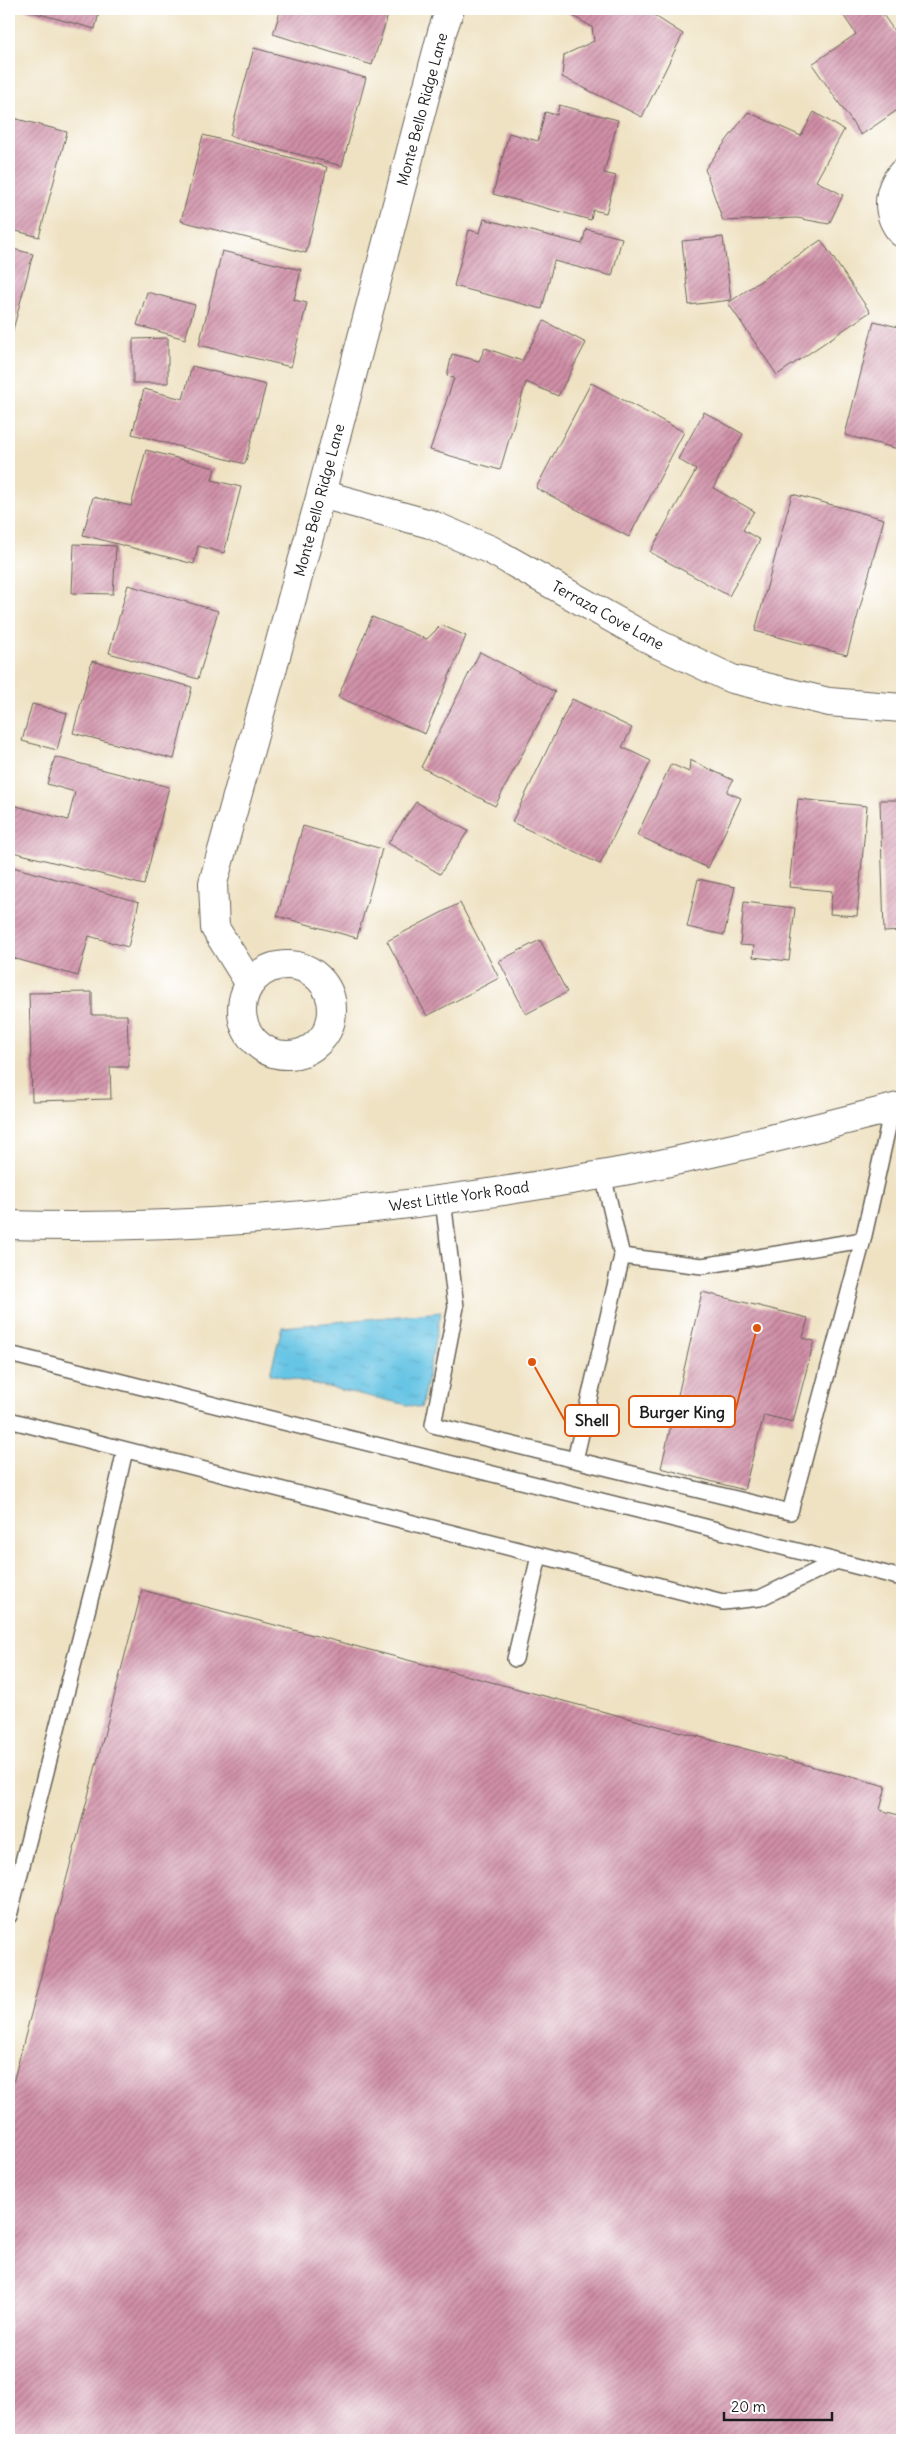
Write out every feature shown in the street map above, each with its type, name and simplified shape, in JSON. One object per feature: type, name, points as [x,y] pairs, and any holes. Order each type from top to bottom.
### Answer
[{"type":"street","name":"Monte Bello Ridge Lane","points":[[250,984],[215,928],[213,883],[321,494],[442,32],[450,9]]},
{"type":"street","points":[[902,173],[895,181],[890,193],[889,206],[893,220],[902,234]]},
{"type":"street","name":"Terraza Cove Lane","points":[[321,494],[430,524],[491,550],[656,643],[732,679],[829,702],[902,708]]},
{"type":"street","name":"West Little York Road","points":[[9,1226],[60,1227],[250,1220],[443,1200],[603,1175],[763,1140],[897,1107]]},
{"type":"lane","points":[[443,1200],[456,1307],[433,1425],[790,1512],[897,1107]]},
{"type":"lane","points":[[575,1460],[622,1256],[603,1175]]},
{"type":"lane","points":[[622,1256],[702,1266],[863,1240]]},
{"type":"lane","points":[[9,1354],[902,1578]]},
{"type":"lane","points":[[9,1420],[722,1602],[760,1598],[837,1561]]},
{"type":"lane","points":[[9,1916],[102,1553],[125,1450]]},
{"type":"lane","points":[[515,1659],[539,1556]]},
{"type":"water","points":[[441,1312],[421,1408],[270,1374],[282,1327]]},
{"type":"building","points":[[21,9],[100,9],[95,29]]},
{"type":"building","points":[[281,9],[390,9],[372,65],[273,34]]},
{"type":"building","points":[[561,9],[644,9],[683,34],[642,117],[562,77],[564,55],[594,41],[592,27]]},
{"type":"building","points":[[839,9],[879,9],[902,42],[902,107],[861,135],[812,64],[856,34]]},
{"type":"building","points":[[254,48],[366,78],[342,166],[230,136]]},
{"type":"building","points":[[559,105],[618,120],[604,173],[616,176],[606,213],[593,210],[591,220],[493,194],[509,133],[538,141],[545,112],[557,115]]},
{"type":"building","points":[[748,112],[801,136],[814,112],[844,130],[816,181],[843,195],[829,224],[797,218],[723,221],[705,169]]},
{"type":"building","points":[[9,117],[67,132],[39,237],[9,229]]},
{"type":"building","points":[[203,135],[327,167],[306,253],[181,221]]},
{"type":"building","points":[[484,219],[582,244],[586,229],[622,238],[612,276],[554,261],[542,309],[454,286],[469,230],[480,233]]},
{"type":"building","points":[[723,237],[731,300],[689,305],[682,241]]},
{"type":"building","points":[[821,240],[870,312],[777,375],[728,303]]},
{"type":"building","points":[[9,248],[33,254],[9,345]]},
{"type":"building","points":[[222,251],[301,270],[294,300],[307,303],[291,367],[199,345]]},
{"type":"building","points":[[147,292],[195,305],[185,339],[137,325]]},
{"type":"building","points":[[544,321],[586,343],[558,396],[526,382],[500,470],[430,450],[454,378],[447,376],[452,354],[479,361],[485,348],[522,361]]},
{"type":"building","points":[[874,321],[902,328],[902,450],[845,435]]},
{"type":"building","points":[[168,338],[168,383],[133,383],[133,339]]},
{"type":"building","points":[[192,366],[266,385],[245,464],[132,434],[144,389],[183,399]]},
{"type":"building","points":[[591,383],[684,432],[629,537],[536,488]]},
{"type":"building","points":[[704,412],[743,434],[713,488],[754,511],[743,530],[760,540],[729,596],[650,552],[696,470],[678,459]]},
{"type":"building","points":[[146,450],[215,468],[212,480],[241,487],[224,553],[198,546],[194,564],[83,535],[93,497],[131,506]]},
{"type":"building","points":[[792,494],[884,519],[847,655],[755,631]]},
{"type":"building","points":[[74,544],[116,546],[113,594],[72,593]]},
{"type":"building","points":[[128,585],[218,611],[198,679],[109,653]]},
{"type":"building","points":[[372,617],[427,639],[441,625],[466,636],[425,734],[338,697]]},
{"type":"building","points":[[480,652],[555,692],[495,806],[421,767]]},
{"type":"building","points":[[92,661],[192,687],[174,759],[73,733]]},
{"type":"building","points":[[572,699],[632,728],[622,747],[651,761],[600,864],[512,822]]},
{"type":"building","points":[[32,704],[67,713],[57,750],[22,741]]},
{"type":"building","points":[[55,757],[169,787],[144,885],[9,851],[9,804],[68,820],[75,792],[47,784]]},
{"type":"building","points":[[690,760],[733,780],[727,792],[741,798],[708,868],[637,835],[671,764],[689,772]]},
{"type":"building","points":[[798,799],[867,806],[857,916],[830,914],[832,891],[789,887]]},
{"type":"building","points":[[880,800],[902,800],[902,931],[884,932]]},
{"type":"building","points":[[416,802],[468,831],[440,874],[388,843]]},
{"type":"building","points":[[303,826],[382,849],[357,938],[277,916]]},
{"type":"building","points":[[9,866],[139,902],[128,947],[89,936],[78,976],[9,957]]},
{"type":"building","points":[[698,879],[735,887],[724,935],[687,927]]},
{"type":"building","points":[[744,902],[795,908],[789,961],[753,957],[754,946],[740,945]]},
{"type":"building","points":[[460,903],[499,978],[427,1016],[387,941]]},
{"type":"building","points":[[540,940],[567,992],[526,1014],[499,961]]},
{"type":"building","points":[[92,992],[92,1015],[127,1015],[129,1067],[110,1067],[111,1099],[32,1101],[29,993]]},
{"type":"building","points":[[702,1292],[808,1318],[803,1338],[814,1341],[793,1422],[764,1415],[744,1490],[661,1468]]},
{"type":"building","points":[[142,1590],[886,1786],[880,1810],[902,1816],[902,2440],[322,2440],[305,2436],[303,2440],[9,2440],[9,2098]]},
{"type":"place","name":"Burger King","points":[[757,1328]]},
{"type":"place","name":"Shell","points":[[532,1362]]}]
